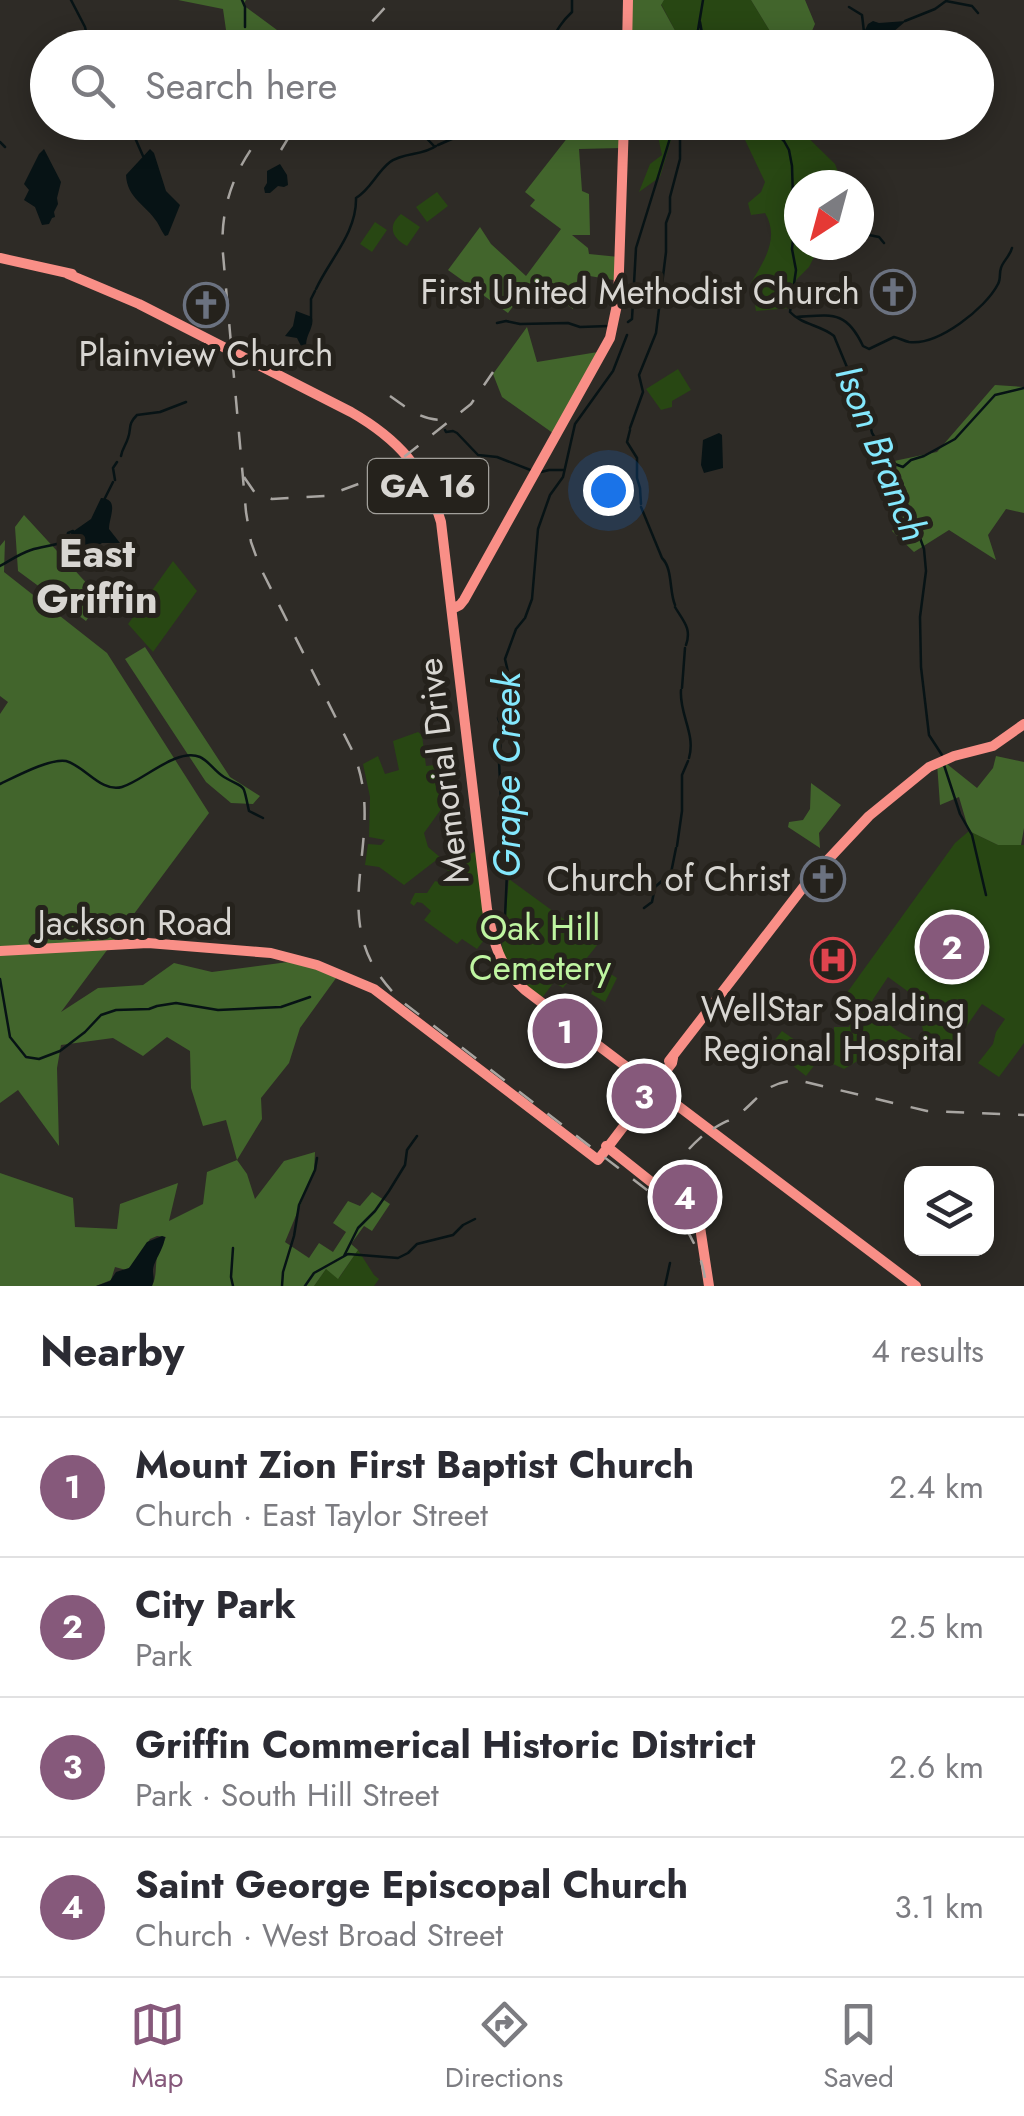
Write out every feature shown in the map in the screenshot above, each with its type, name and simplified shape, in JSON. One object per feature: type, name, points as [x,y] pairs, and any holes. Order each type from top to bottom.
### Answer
[{"type":"main road","points":[[627,30],[628,0]]},
{"type":"main road","points":[[458,605],[610,338],[618,300],[623,140]]},
{"type":"main road","name":"GA 16","points":[[0,260],[72,276],[137,303]]},
{"type":"main road","points":[[36,267],[48,276]]},
{"type":"main road","name":"GA 16","points":[[72,276],[104,285],[351,412],[392,440],[418,470],[436,508],[458,605]]},
{"type":"main road","name":"Memorial Drive","points":[[458,605],[456,641],[490,927],[498,955],[514,980],[652,1087]]},
{"type":"main road","points":[[709,1286],[702,1239],[692,1214],[606,1146],[808,880],[869,816],[929,767],[994,746],[1024,724]]},
{"type":"main road","name":"Jackson Road","points":[[0,950],[148,943],[271,953],[327,968],[382,995],[597,1158],[606,1146]]},
{"type":"main road","points":[[652,1087],[916,1286]]},
{"type":"green space","points":[[178,0],[246,0],[243,5],[277,30],[226,30],[223,9]]},
{"type":"green space","points":[[629,0],[664,0],[661,5],[675,30],[628,30]]},
{"type":"green space","points":[[664,0],[751,0],[769,30],[675,30],[661,4]]},
{"type":"green space","points":[[751,0],[805,0],[815,24],[812,30],[769,30]]},
{"type":"green space","points":[[566,140],[620,140],[620,148],[579,149],[582,191],[589,194],[590,235],[572,235],[588,248],[589,254],[619,257],[619,281],[578,274],[573,309],[532,281],[508,313],[448,270],[480,227],[491,244],[526,276],[561,229],[530,206],[535,200],[525,192]]},
{"type":"green space","points":[[659,140],[671,140],[660,177],[639,192],[650,164],[662,155]]},
{"type":"green space","points":[[745,140],[810,140],[837,170],[784,170],[784,260],[812,260],[796,280],[791,308],[756,311],[751,283],[768,249],[771,231],[765,213],[751,215],[748,203],[761,192],[765,182]]},
{"type":"green space","points":[[437,192],[448,206],[427,222],[416,207]]},
{"type":"green space","points":[[401,214],[420,227],[407,246],[393,232]]},
{"type":"green space","points":[[375,222],[387,230],[372,252],[360,244]]},
{"type":"green space","points":[[527,327],[537,362],[604,351],[557,436],[502,397],[493,374]]},
{"type":"green space","points":[[678,369],[691,390],[672,401],[672,407],[661,410],[646,389]]},
{"type":"green space","points":[[995,385],[1024,387],[1024,513],[1006,509],[988,535],[996,560],[949,530],[914,552],[892,531],[906,513],[894,461],[937,452]]},
{"type":"green space","points":[[24,515],[91,588],[87,595],[94,609],[86,621],[18,571],[15,527]]},
{"type":"green space","points":[[5,540],[4,572],[107,653],[209,813],[61,1012],[98,988],[143,985],[174,963],[212,972],[303,960],[339,974],[300,1028],[289,1063],[261,1098],[262,1119],[237,1160],[226,1120],[203,1126],[191,1088],[190,1051],[167,1037],[143,1056],[113,1038],[61,1045],[57,1068],[59,1146],[18,1090],[0,1103],[0,714],[8,702],[0,696],[0,546]]},
{"type":"green space","points":[[173,561],[197,591],[153,652],[128,624]]},
{"type":"green space","points":[[145,647],[230,777],[260,796],[253,804],[231,803],[206,782],[125,659]]},
{"type":"green space","name":"Oak Hill Cemetery","points":[[418,732],[422,735],[426,766],[450,763],[454,791],[424,833],[428,847],[454,869],[478,850],[488,935],[477,949],[462,939],[457,944],[424,920],[431,911],[422,903],[410,903],[415,893],[427,893],[435,881],[446,884],[452,874],[435,861],[404,885],[379,867],[365,865],[368,844],[381,845],[385,840],[369,837],[370,797],[363,764],[378,756],[385,774],[399,770],[393,741]]},
{"type":"green space","points":[[996,756],[1024,762],[1021,845],[998,845],[969,831],[959,797],[940,805],[937,763],[942,760],[977,788],[993,768]]},
{"type":"green space","points":[[811,783],[841,805],[819,833],[820,848],[788,827],[789,822],[803,820],[810,809]]},
{"type":"green space","points":[[969,831],[998,845],[1024,845],[1024,1043],[999,1077],[978,1063],[1005,1019],[982,1004],[948,1053],[928,1048],[922,1026],[932,1009],[888,977],[868,1007],[916,1041],[910,1056],[871,1053],[844,1069],[820,1058],[806,1076],[769,1047],[782,1031],[805,1047],[810,1042],[823,1051],[834,1037],[834,1027],[849,1027],[857,1008],[841,1001],[955,843]]},
{"type":"green space","name":"Oak Hill Cemetery","points":[[509,879],[598,944],[563,988],[554,982],[542,998],[527,988],[501,955]]},
{"type":"green space","points":[[603,969],[617,978],[605,1002],[591,994]]},
{"type":"green space","points":[[315,1152],[314,1172],[285,1242],[309,1258],[319,1243],[333,1252],[346,1232],[333,1223],[348,1201],[360,1206],[372,1192],[390,1204],[372,1231],[364,1226],[351,1244],[358,1250],[338,1279],[326,1269],[314,1286],[152,1286],[166,1237],[157,1236],[150,1239],[133,1265],[126,1270],[115,1267],[111,1280],[96,1286],[0,1286],[0,1173],[73,1198],[75,1227],[117,1229],[120,1204],[178,1183],[169,1221],[203,1204],[207,1172],[237,1160],[247,1174],[255,1199],[284,1161]]},
{"type":"green space","points":[[358,1250],[379,1279],[374,1286],[314,1286],[326,1269],[339,1278]]},
{"type":"shaded area","points":[[906,21],[895,30],[865,30],[868,24]]},
{"type":"shaded area","points":[[44,149],[61,182],[55,217],[42,225],[35,207],[24,200],[29,190],[24,184]]},
{"type":"shaded area","points":[[150,149],[166,191],[180,205],[165,236],[127,183],[126,175]]},
{"type":"shaded area","points":[[280,164],[288,185],[265,193],[267,171]]},
{"type":"shaded area","points":[[296,311],[312,317],[304,352],[297,338],[285,336],[293,326]]},
{"type":"shaded area","points":[[719,433],[723,468],[704,473],[703,440]]},
{"type":"shaded area","points":[[101,498],[112,505],[109,529],[120,543],[102,543],[77,555],[71,533],[91,519]]},
{"type":"shaded area","points":[[165,1237],[154,1265],[152,1286],[96,1286],[129,1268],[147,1242]]},
{"type":"waterway","points":[[71,0],[86,30]]},
{"type":"waterway","points":[[242,0],[245,27]]},
{"type":"waterway","points":[[558,30],[572,12],[572,0]]},
{"type":"waterway","name":"Ison Branch","points":[[698,30],[703,0]]},
{"type":"waterway","points":[[905,21],[946,1],[972,6],[978,13]]},
{"type":"waterway","points":[[849,7],[862,15],[864,30]]},
{"type":"waterway","name":"Ison Branch","points":[[700,22],[701,30]]},
{"type":"waterway","points":[[136,140],[143,156]]},
{"type":"waterway","points":[[428,140],[434,146]]},
{"type":"waterway","points":[[438,145],[449,140]]},
{"type":"waterway","name":"Grape Creek","points":[[628,322],[632,319],[636,248],[669,140]]},
{"type":"waterway","points":[[630,428],[643,392],[639,375],[656,333],[666,223],[680,159],[680,140]]},
{"type":"waterway","name":"Ison Branch","points":[[783,140],[792,166],[792,249],[796,270],[790,312],[834,336],[872,433],[891,463],[924,549],[921,667],[929,735],[942,755]]},
{"type":"waterway","points":[[0,142],[5,147]]},
{"type":"waterway","points":[[316,289],[347,234],[356,198],[390,162],[436,146]]},
{"type":"waterway","points":[[874,236],[884,243]]},
{"type":"waterway","points":[[797,317],[844,320],[869,349],[894,337],[921,342],[947,332],[983,304],[998,284],[1002,265],[1012,248]]},
{"type":"waterway","points":[[311,317],[315,291]]},
{"type":"waterway","points":[[497,323],[609,326]]},
{"type":"waterway","name":"Grape Creek","points":[[500,942],[504,939],[508,851],[503,836],[499,762],[502,729],[498,718],[511,685],[505,659],[532,599],[538,529],[550,495],[563,477],[575,424],[613,371],[627,335]]},
{"type":"waterway","points":[[892,463],[903,467],[955,439],[995,395],[1024,388]]},
{"type":"waterway","points":[[121,456],[137,415],[186,402]]},
{"type":"waterway","points":[[445,430],[457,433],[478,455],[497,457],[533,471]]},
{"type":"waterway","points":[[630,430],[627,442],[637,458],[641,504]]},
{"type":"waterway","points":[[115,480],[113,468],[117,462]]},
{"type":"waterway","points":[[541,472],[563,470]]},
{"type":"waterway","points":[[105,498],[113,482]]},
{"type":"waterway","points":[[641,507],[668,568],[675,605]]},
{"type":"waterway","points":[[0,566],[27,552],[66,541],[73,531]]},
{"type":"waterway","points":[[675,607],[687,629],[686,645]]},
{"type":"waterway","points":[[682,688],[685,648]]},
{"type":"waterway","points":[[681,690],[691,749],[689,758]]},
{"type":"waterway","points":[[0,784],[42,765],[66,761],[100,783],[122,787],[191,755],[200,757],[241,786],[249,811],[263,818]]},
{"type":"waterway","points":[[677,846],[682,775],[688,761]]},
{"type":"waterway","name":"Ison Branch","points":[[944,765],[960,814],[972,835],[986,895]]},
{"type":"waterway","points":[[644,908],[652,902],[655,887],[671,873],[676,848]]},
{"type":"waterway","points":[[0,979],[10,1037],[26,1057],[39,1059],[60,1051],[101,1015],[116,1010],[176,1003],[218,1010],[281,1007],[310,997]]},
{"type":"waterway","points":[[344,1256],[358,1228],[375,1211],[405,1165],[407,1150],[417,1136]]},
{"type":"waterway","points":[[282,1286],[299,1205],[317,1158]]},
{"type":"waterway","points":[[305,1286],[314,1273],[348,1254],[398,1258],[417,1244],[453,1235],[475,1219]]},
{"type":"waterway","points":[[233,1248],[233,1286]]},
{"type":"waterway","points":[[665,1286],[670,1263]]},
{"type":"railway","points":[[364,30],[392,0]]},
{"type":"railway","points":[[258,140],[233,183],[223,235],[246,512],[260,567],[351,748],[362,782],[365,815],[359,911],[363,942],[377,972],[404,1003],[669,1207],[694,1244],[706,1286]]},
{"type":"railway","points":[[281,150],[287,140]]},
{"type":"railway","points":[[244,477],[255,493],[272,499],[326,496],[380,476],[471,404],[493,372]]},
{"type":"railway","points":[[390,396],[429,418],[455,417]]},
{"type":"railway","points":[[713,1129],[735,1117],[768,1089],[797,1080],[927,1111],[1024,1115]]},
{"type":"railway","points":[[677,1214],[669,1191],[675,1169],[707,1132]]},
{"type":"place","name":"First United Methodist Church","points":[[893,292]]},
{"type":"place","name":"Plainview Church","points":[[206,305]]},
{"type":"place","name":"Church of Christ","points":[[823,879]]},
{"type":"place","name":"City Park","points":[[952,947]]},
{"type":"place","name":"WellStar Spalding Regional Hospital","points":[[833,960]]},
{"type":"place","name":"Mount Zion First Baptist Church","points":[[565,1031]]},
{"type":"place","name":"Griffin Commerical Historic District","points":[[644,1096]]},
{"type":"place","name":"Saint George Episcopal Church","points":[[685,1197]]},
{"type":"district","name":"East Griffin","points":[[97,576]]}]
